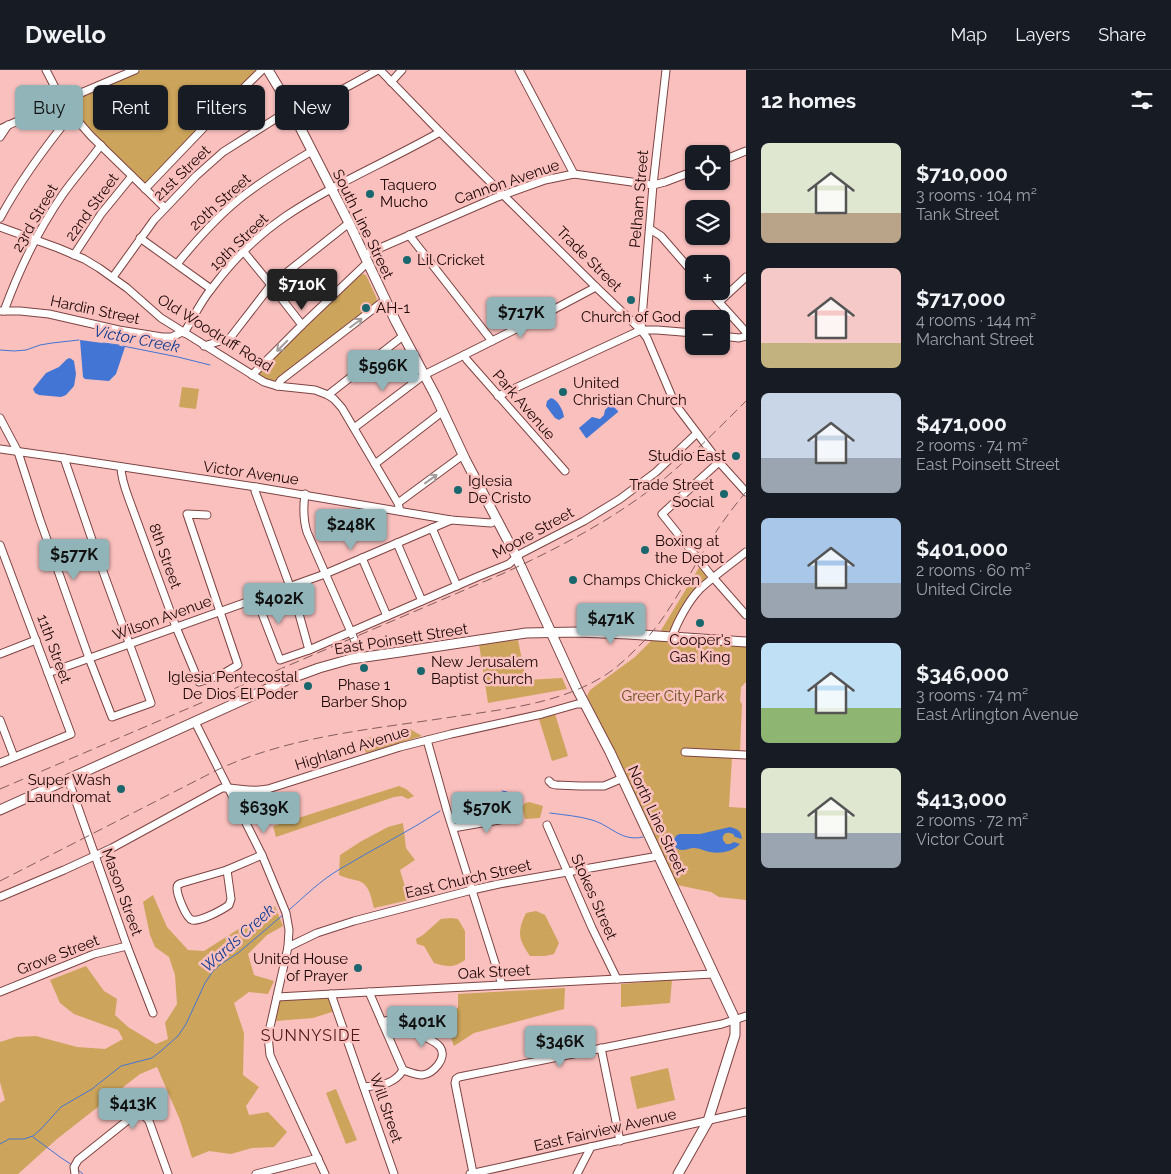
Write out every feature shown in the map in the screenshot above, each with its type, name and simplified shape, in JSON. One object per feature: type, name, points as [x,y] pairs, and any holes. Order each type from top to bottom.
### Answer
[{"type":"main road","name":"South Line Street","points":[[268,70],[277,85]]},
{"type":"main road","name":"South Line Street","points":[[301,130],[349,223],[403,336],[516,556],[551,632]]},
{"type":"main road","name":"North Line Street","points":[[551,632],[623,778],[735,1020]]},
{"type":"main road","name":"East Poinsett Street","points":[[0,810],[304,673],[351,659],[526,633],[606,633],[746,642]]},
{"type":"main road","points":[[678,1174],[708,1121],[735,1035],[735,1020]]},
{"type":"street","points":[[46,70],[54,85]]},
{"type":"street","points":[[83,92],[134,70]]},
{"type":"street","points":[[145,189],[262,70]]},
{"type":"street","name":"21st Street","points":[[348,85],[379,70]]},
{"type":"street","name":"Trade Street","points":[[379,70],[641,330],[676,404],[718,462],[746,492]]},
{"type":"street","points":[[390,82],[402,70]]},
{"type":"street","points":[[519,70],[574,174]]},
{"type":"street","name":"Pelham Street","points":[[641,330],[666,70]]},
{"type":"street","points":[[0,129],[15,122]]},
{"type":"street","name":"21st Street","points":[[113,277],[154,220],[196,176],[223,152],[275,122]]},
{"type":"street","points":[[0,137],[8,125]]},
{"type":"street","points":[[83,127],[165,208]]},
{"type":"street","points":[[0,218],[19,186],[60,130]]},
{"type":"street","name":"19th Street","points":[[183,332],[211,289],[244,252],[278,223],[331,189],[440,132]]},
{"type":"street","name":"23rd Street","points":[[2,311],[49,216],[81,170],[101,146]]},
{"type":"street","name":"20th Street","points":[[177,264],[201,236],[237,201],[268,178],[312,151]]},
{"type":"street","points":[[730,157],[746,151]]},
{"type":"street","name":"Cannon Avenue","points":[[252,375],[366,259],[409,235],[504,194],[545,180],[574,174],[654,185],[685,174]]},
{"type":"street","name":"22nd Street","points":[[74,255],[101,214],[132,176]]},
{"type":"street","points":[[204,346],[230,338],[271,285],[349,223]]},
{"type":"street","name":"Old Woodruff Road","points":[[0,227],[74,255],[98,268],[113,277],[161,318],[264,382],[277,386],[310,389],[328,395]]},
{"type":"street","points":[[650,229],[661,236],[685,264]]},
{"type":"street","points":[[409,235],[492,341]]},
{"type":"street","points":[[140,238],[211,289]]},
{"type":"street","points":[[244,252],[302,325]]},
{"type":"street","points":[[746,277],[719,302],[746,332]]},
{"type":"street","points":[[354,428],[424,375],[596,287]]},
{"type":"street","points":[[277,386],[281,380],[385,300]]},
{"type":"street","name":"Hardin Street","points":[[2,311],[35,312],[63,316],[119,330],[162,337],[172,337],[183,332]]},
{"type":"street","points":[[498,396],[641,330],[685,332]]},
{"type":"street","points":[[403,336],[328,395],[340,405],[399,507],[463,455]]},
{"type":"street","points":[[730,337],[739,338],[746,336]]},
{"type":"street","name":"Park Avenue","points":[[464,355],[565,472]]},
{"type":"street","points":[[375,464],[442,412]]},
{"type":"street","points":[[0,418],[18,452],[40,520],[112,717],[151,703],[64,458]]},
{"type":"street","name":"Moore Street","points":[[256,598],[280,660],[309,650],[509,564],[516,556],[584,521],[620,499],[656,472],[696,434]]},
{"type":"street","name":"Victor Avenue","points":[[0,449],[399,507],[451,520],[491,523],[496,520]]},
{"type":"street","points":[[718,462],[662,514],[746,615]]},
{"type":"street","name":"8th Street","points":[[121,467],[127,493],[176,627],[199,682],[221,675],[238,665],[220,611]]},
{"type":"street","points":[[256,487],[255,491],[301,619],[309,650]]},
{"type":"street","points":[[305,494],[303,508],[310,540],[362,657]]},
{"type":"street","points":[[207,515],[187,514],[220,611]]},
{"type":"street","name":"Wilson Avenue","points":[[48,673],[325,574],[451,520]]},
{"type":"street","points":[[432,528],[457,586]]},
{"type":"street","points":[[397,543],[422,601]]},
{"type":"street","name":"11th Street","points":[[0,545],[71,734],[14,757]]},
{"type":"street","points":[[672,637],[692,598],[700,589],[746,552]]},
{"type":"street","points":[[362,558],[387,616]]},
{"type":"street","points":[[0,654],[36,640]]},
{"type":"street","name":"Highland Avenue","points":[[0,897],[94,856],[146,830],[216,790],[228,788],[258,791],[268,789],[427,740],[542,714],[577,704],[585,704]]},
{"type":"street","points":[[0,720],[14,757],[0,763]]},
{"type":"street","points":[[195,722],[262,855],[285,910],[289,930],[288,947],[268,1036],[270,1055],[325,1174]]},
{"type":"street","points":[[427,740],[502,985]]},
{"type":"street","points":[[685,752],[746,755]]},
{"type":"street","points":[[549,781],[556,785],[592,786],[607,785],[623,778]]},
{"type":"street","name":"Mason Street","points":[[68,779],[126,946],[153,1013]]},
{"type":"street","points":[[453,828],[517,818]]},
{"type":"street","name":"Stokes Street","points":[[547,825],[617,979]]},
{"type":"street","points":[[226,870],[231,899],[230,904],[208,916],[194,920],[190,919],[181,902],[177,888],[178,885],[182,882],[226,870],[262,855]]},
{"type":"street","name":"East Church Street","points":[[288,947],[317,933],[354,921],[472,890],[659,855]]},
{"type":"street","name":"Grove Street","points":[[0,992],[94,954],[126,946]]},
{"type":"street","name":"Oak Street","points":[[277,997],[714,974]]},
{"type":"street","points":[[369,992],[403,1070]]},
{"type":"street","name":"Will Street","points":[[331,994],[394,1174]]},
{"type":"street","points":[[472,1174],[455,1083],[460,1076],[722,1024],[746,1016]]},
{"type":"street","points":[[382,1022],[393,1019],[398,1020],[413,1027],[441,1048],[441,1060],[428,1073],[418,1074],[403,1070]]},
{"type":"street","points":[[601,1048],[620,1140]]},
{"type":"street","points":[[364,1087],[392,1082],[403,1070]]},
{"type":"street","name":"East Fairview Avenue","points":[[472,1174],[746,1112]]},
{"type":"street","points":[[76,1174],[74,1167],[78,1160],[133,1116],[139,1114],[145,1116],[149,1121],[168,1174]]},
{"type":"street","points":[[577,1174],[591,1147]]},
{"type":"street","points":[[256,1174],[318,1158]]},
{"type":"street","points":[[493,1169],[501,1174]]},
{"type":"green space","points":[[141,70],[256,70],[257,72],[244,85],[178,85],[178,130],[199,130],[147,182],[143,182],[83,122],[83,95],[93,91],[93,130],[168,130],[168,85],[106,85]]},
{"type":"green space","points":[[358,275],[366,275],[377,299],[376,304],[276,380],[270,381],[257,375]]},
{"type":"green space","points":[[182,387],[199,389],[196,409],[179,407]]},
{"type":"green space","points":[[700,566],[706,574],[706,580],[692,592],[670,630],[660,632]]},
{"type":"green space","name":"Greer City Park","points":[[653,639],[746,646],[746,682],[741,687],[740,701],[742,704],[740,751],[687,749],[687,756],[732,758],[729,807],[746,808],[746,900],[719,897],[711,892],[677,885],[587,696],[590,690],[635,657]]},
{"type":"green space","points":[[518,640],[526,680],[562,678],[567,689],[488,703],[479,644]]},
{"type":"green space","points":[[555,714],[568,756],[552,761],[539,719]]},
{"type":"green space","points":[[410,729],[422,736],[366,753],[361,739]]},
{"type":"green space","points":[[399,786],[414,796],[408,799],[402,796],[394,797],[276,837],[273,826]]},
{"type":"green space","points":[[529,802],[543,806],[540,818],[525,819],[522,807],[525,803]]},
{"type":"green space","points":[[403,823],[406,848],[415,860],[400,870],[409,900],[374,908],[370,892],[363,883],[339,875],[340,855],[388,827]]},
{"type":"green space","points":[[153,895],[167,927],[188,950],[204,951],[275,906],[283,926],[267,935],[248,954],[254,975],[274,981],[268,994],[249,992],[234,1003],[244,1033],[243,1075],[259,1087],[246,1106],[249,1115],[268,1112],[287,1132],[274,1147],[252,1148],[231,1154],[209,1151],[192,1158],[180,1120],[157,1067],[140,1074],[57,1139],[18,1174],[0,1174],[0,1103],[5,1100],[0,1082],[0,1042],[16,1037],[36,1036],[77,1047],[105,1049],[123,1039],[118,1030],[74,1014],[60,1003],[50,980],[86,966],[104,991],[117,999],[115,1015],[128,1027],[156,1044],[168,1039],[165,1023],[177,1004],[175,975],[169,957],[155,947],[150,935],[143,902]]},
{"type":"green space","points":[[536,911],[545,915],[559,943],[554,954],[530,956],[523,945],[520,935],[521,925],[526,913]]},
{"type":"green space","points":[[441,919],[458,919],[465,931],[465,960],[450,966],[434,963],[424,946],[417,944],[416,939]]},
{"type":"green space","points":[[672,980],[670,1003],[621,1007],[621,984]]},
{"type":"green space","points":[[565,988],[564,1009],[474,1033],[454,1046],[448,1029],[437,1017],[458,1008],[458,994]]},
{"type":"green space","points":[[330,996],[335,1011],[313,1018],[276,1021],[279,1001],[283,999]]},
{"type":"green space","points":[[668,1068],[675,1100],[637,1109],[630,1077]]},
{"type":"green space","points":[[336,1089],[357,1140],[346,1144],[326,1093]]},
{"type":"water","points":[[80,340],[125,347],[116,374],[109,381],[85,379],[83,377]]},
{"type":"water","points":[[70,358],[74,361],[76,374],[74,386],[66,395],[61,397],[35,393],[33,389],[46,373],[59,367]]},
{"type":"water","points":[[551,398],[558,403],[563,411],[564,417],[559,420],[555,418],[546,406],[547,401]]},
{"type":"water","points":[[611,404],[618,412],[586,438],[579,428],[592,417],[600,419]]},
{"type":"water","points":[[730,827],[738,830],[742,839],[730,833],[724,834],[723,840],[726,844],[734,842],[740,844],[730,851],[718,853],[696,848],[680,850],[674,845],[674,839],[680,834],[700,834]]},
{"type":"waterway","name":"Victor Creek","points":[[0,350],[26,350],[40,345],[79,340]]},
{"type":"waterway","name":"Victor Creek","points":[[103,343],[119,345]]},
{"type":"waterway","name":"Victor Creek","points":[[123,346],[210,365]]},
{"type":"waterway","name":"Wards Creek","points":[[502,791],[507,792]]},
{"type":"waterway","name":"Wards Creek","points":[[289,910],[333,873],[440,811]]},
{"type":"waterway","name":"Wards Creek","points":[[550,813],[592,820],[622,835],[635,838],[643,837]]},
{"type":"waterway","name":"Wards Creek","points":[[0,1144],[9,1139],[24,1139],[33,1136],[61,1107],[92,1089],[121,1066],[152,1058],[161,1051],[178,1036],[186,1024],[205,983],[213,971],[238,953],[284,914]]},
{"type":"waterway","points":[[33,1137],[72,1165]]},
{"type":"waterway","points":[[77,1169],[83,1174]]},
{"type":"railway","points":[[0,789],[502,574],[549,552],[594,527],[658,484],[687,459],[746,401]]},
{"type":"railway","points":[[0,881],[217,770],[245,758],[302,741],[332,735],[532,704],[571,692],[589,684],[616,667],[654,630],[713,536],[746,492]]},
{"type":"place","name":"Taquero Mucho","points":[[370,194]]},
{"type":"place","name":"Lil Cricket","points":[[407,260]]},
{"type":"place","name":"Church of God","points":[[631,300]]},
{"type":"place","name":"AH-1","points":[[366,308]]},
{"type":"place","name":"United Christian Church","points":[[563,392]]},
{"type":"place","name":"Studio East","points":[[736,456]]},
{"type":"place","name":"Iglesia De Cristo","points":[[458,490]]},
{"type":"place","name":"Trade Street Social","points":[[724,494]]},
{"type":"place","name":"Boxing at the Depot","points":[[645,550]]},
{"type":"place","name":"Champs Chicken","points":[[573,580]]},
{"type":"place","name":"Cooper's Gas King","points":[[700,623]]},
{"type":"place","name":"Phase 1 Barber Shop","points":[[364,668]]},
{"type":"place","name":"New Jerusalem Baptist Church","points":[[421,671]]},
{"type":"place","name":"Iglesia Pentecostal De Dios El Poder","points":[[308,686]]},
{"type":"place","name":"Super Wash Laundromat","points":[[121,789]]},
{"type":"place","name":"United House of Prayer","points":[[358,968]]},
{"type":"district","name":"SUNNYSIDE","points":[[311,1035]]}]
